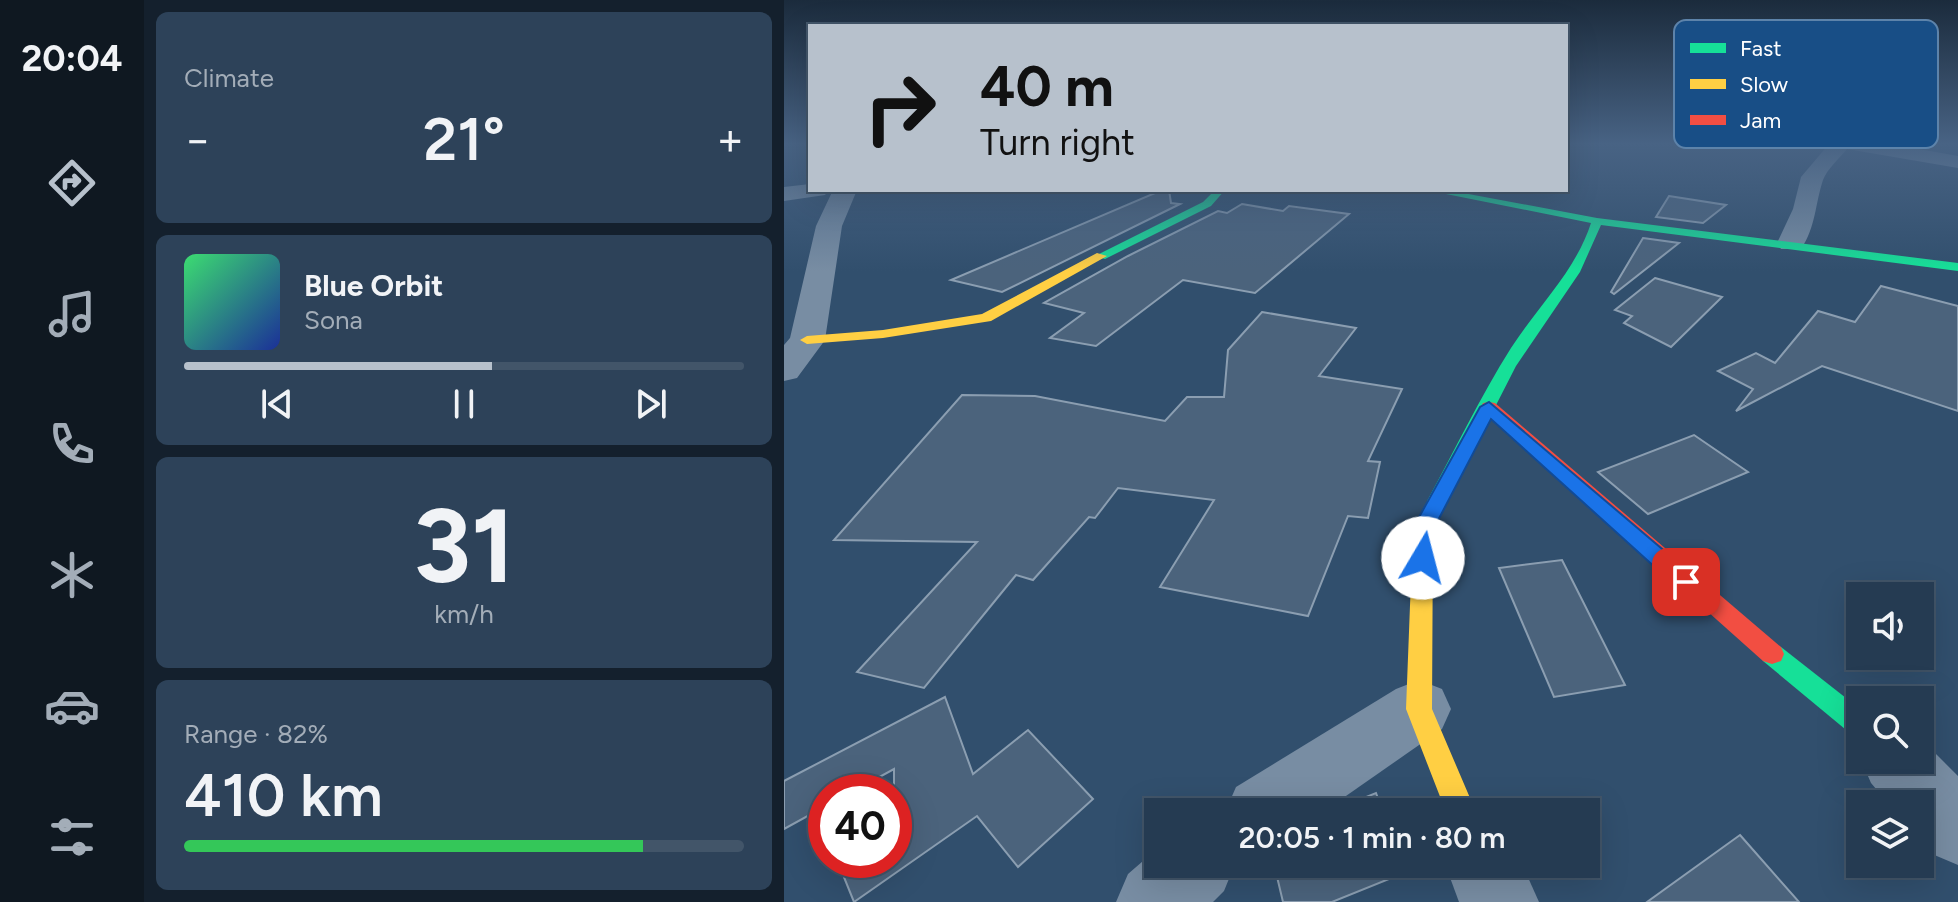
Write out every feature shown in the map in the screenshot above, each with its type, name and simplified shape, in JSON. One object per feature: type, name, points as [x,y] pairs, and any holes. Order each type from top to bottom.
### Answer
[{"type":"street","points":[[1791,243],[1806,209],[1810,186]]},
{"type":"street","points":[[784,194],[808,191]]},
{"type":"street","points":[[784,370],[807,340],[829,226],[844,192]]},
{"type":"street","points":[[807,340],[883,334],[986,318],[1117,247],[1207,204],[1218,192]]},
{"type":"street","points":[[1442,192],[1597,221],[1791,243],[1958,267]]},
{"type":"street","points":[[1455,798],[1419,709],[1423,528],[1520,346],[1575,273],[1593,238],[1597,221]]},
{"type":"street","points":[[784,302],[817,292]]},
{"type":"street","points":[[1489,407],[1730,621],[1846,714]]},
{"type":"street","points":[[1282,798],[1419,709]]},
{"type":"street","points":[[1908,774],[1958,828]]},
{"type":"street","points":[[1156,902],[1182,878]]},
{"type":"street","points":[[1489,878],[1499,902]]},
{"type":"building","points":[[1157,192],[1169,192],[1171,203],[1180,204],[1002,292],[951,280]]},
{"type":"building","points":[[1669,196],[1726,205],[1703,223],[1656,217]]},
{"type":"building","points":[[1242,204],[1283,211],[1289,206],[1349,214],[1255,293],[1183,280],[1096,346],[1050,338],[1084,313],[1044,303],[1218,211],[1227,213]]},
{"type":"building","points":[[1643,238],[1679,243],[1614,294],[1611,292]]},
{"type":"building","points":[[1655,278],[1722,297],[1671,347],[1624,323],[1632,316],[1615,310]]},
{"type":"building","points":[[1881,286],[1958,306],[1958,411],[1822,366],[1736,411],[1753,389],[1718,371],[1756,353],[1775,363],[1818,311],[1855,322]]},
{"type":"building","points":[[1262,312],[1356,328],[1319,376],[1402,389],[1368,461],[1380,462],[1368,518],[1348,516],[1308,616],[1160,587],[1214,500],[1118,488],[1095,518],[1089,517],[1033,580],[1016,575],[924,688],[857,672],[977,542],[834,540],[962,395],[1035,396],[1165,421],[1187,397],[1224,397],[1228,350]]},
{"type":"building","points":[[1694,435],[1748,472],[1648,514],[1598,472]]},
{"type":"building","points":[[1562,560],[1625,685],[1554,697],[1499,568]]},
{"type":"building","points":[[945,697],[973,774],[1028,730],[1093,799],[1018,867],[977,816],[912,861],[912,774],[894,774],[894,769],[885,774],[808,774],[808,816],[784,829],[784,781]]},
{"type":"building","points":[[1740,835],[1799,902],[1647,902]]},
{"type":"building","points":[[844,878],[888,878],[854,902]]},
{"type":"building","points":[[1277,878],[1392,878],[1332,902],[1283,902]]},
{"type":"traffic: fast","points":[[1101,256],[1207,204],[1218,192]]},
{"type":"traffic: fast","points":[[1442,192],[1597,221],[1958,267]]},
{"type":"traffic: fast","points":[[1437,501],[1519,347],[1584,256],[1597,221]]},
{"type":"traffic: fast","points":[[1772,654],[1846,714]]},
{"type":"traffic: slow","points":[[807,340],[883,334],[986,318],[1101,256]]},
{"type":"traffic: slow","points":[[1437,501],[1423,528],[1419,709],[1455,798]]},
{"type":"traffic: jam","points":[[1489,407],[1772,654]]},
{"type":"route","points":[[1423,558],[1423,528],[1489,407],[1686,582]]}]
